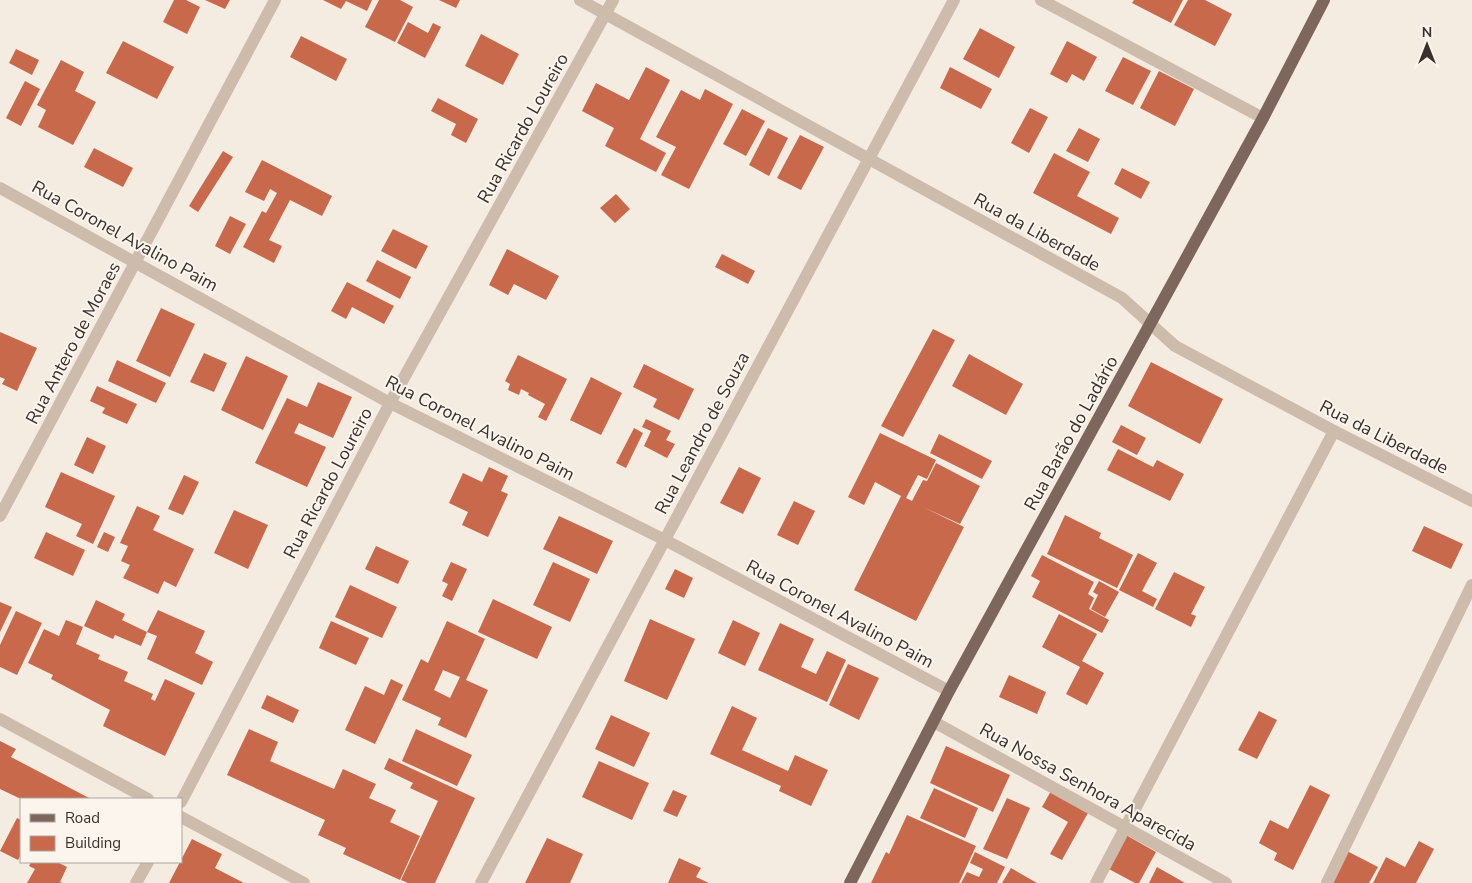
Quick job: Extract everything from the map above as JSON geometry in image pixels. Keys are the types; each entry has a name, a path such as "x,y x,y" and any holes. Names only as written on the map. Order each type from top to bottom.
{"main road":[{"name":"Rua Barão do Ladário","path":"850,883 949,691 1263,118 1324,0"}],"street":[{"name":"Rua Antero de Moraes","path":"0,516 275,0"},
{"name":"Rua da Liberdade","path":"580,0 1122,298 1150,325 1176,346 1334,431 1472,501"},
{"name":"Rua Ricardo Loureiro","path":"182,800 390,403 613,0"},
{"name":"Rua Leandro de Souza","path":"481,883 954,0"},
{"path":"1041,0 1263,118"},
{"name":"Rua Coronel Avalino Paim","path":"0,188 137,261 390,403 665,540 949,691"},
{"path":"1096,883 1334,431"},
{"path":"1327,883 1472,585"},
{"path":"0,719 146,798"},
{"name":"Rua Nossa Senhora Aparecida","path":"934,722 1226,883"},
{"path":"182,818 304,883"},
{"path":"136,883 147,863"}],"building":[{"path":"174,0 186,0 200,7 187,34 163,22"},
{"path":"205,0 230,0 225,9"},
{"path":"323,0 372,0 367,11 346,1 341,9"},
{"path":"379,0 400,0 413,7 395,42 365,27"},
{"path":"439,0 460,0 456,8"},
{"path":"1134,0 1183,0 1171,23 1132,3"},
{"path":"1188,0 1205,0 1232,14 1215,46 1174,25"},
{"path":"408,22 428,33 433,23 441,27 425,58 397,43"},
{"path":"980,28 1015,47 999,78 963,59"},
{"path":"481,34 519,54 503,85 465,66"},
{"path":"301,36 347,59 336,81 290,57"},
{"path":"123,41 174,67 157,99 106,73"},
{"path":"1067,41 1097,57 1084,81 1072,74 1067,83 1050,74"},
{"path":"16,49 39,60 32,75 9,63"},
{"path":"1123,57 1151,71 1133,105 1105,91"},
{"path":"61,60 84,72 75,91 96,102 73,145 38,127 46,110 37,105"},
{"path":"646,67 670,80 640,139 666,153 656,172 605,146 614,128 582,111 596,83 629,100"},
{"path":"950,67 992,89 981,109 940,88"},
{"path":"1159,71 1194,89 1175,126 1140,108"},
{"path":"25,81 40,89 21,126 6,118"},
{"path":"705,89 733,104 689,189 661,175 676,147 656,137 681,90 700,100"},
{"path":"438,98 478,119 466,143 451,135 456,124 431,111"},
{"path":"1030,108 1048,117 1029,153 1011,143"},
{"path":"742,109 765,121 746,156 723,144"},
{"path":"768,128 788,138 769,176 749,165"},
{"path":"1079,128 1100,139 1088,162 1066,151"},
{"path":"800,135 824,147 801,190 777,178"},
{"path":"94,148 133,168 123,187 84,167"},
{"path":"223,151 233,157 198,212 189,206"},
{"path":"1054,153 1090,172 1077,196 1119,218 1111,234 1033,193"},
{"path":"262,160 332,196 322,216 290,200 269,240 282,246 274,263 243,247 262,211 266,213 277,193 270,189 264,201 245,192"},
{"path":"1122,168 1150,182 1141,199 1114,184"},
{"path":"616,194 630,209 615,223 600,208"},
{"path":"230,216 246,224 230,254 215,246"},
{"path":"393,229 428,246 416,269 381,251"},
{"path":"507,249 559,276 546,300 514,284 508,295 489,285"},
{"path":"722,254 755,271 748,284 715,267"},
{"path":"377,260 411,277 400,299 366,281"},
{"path":"347,282 394,306 384,324 352,307 346,319 331,311"},
{"path":"161,308 195,324 170,377 136,361"},
{"path":"933,329 955,340 903,437 881,426"},
{"path":"0,332 37,348 17,391 2,384 5,379 0,377"},
{"path":"204,353 227,363 214,392 190,382"},
{"path":"969,354 1023,384 1006,415 952,386"},
{"path":"518,355 567,379 546,421 538,417 545,404 521,389 519,395 508,390 510,384 505,381"},
{"path":"246,356 288,376 263,430 221,410"},
{"path":"117,360 166,383 156,403 108,381"},
{"path":"1151,362 1223,399 1200,444 1128,406"},
{"path":"644,364 694,389 679,420 653,407 657,399 633,387"},
{"path":"591,377 622,393 601,435 570,420"},
{"path":"318,382 352,397 333,438 299,423 294,433 326,447 307,487 255,463 287,398 307,407"},
{"path":"97,386 137,404 127,424 102,413 105,408 90,401"},
{"path":"646,419 671,431 666,440 675,444 667,458 644,446 651,431 642,427"},
{"path":"1121,425 1146,438 1137,455 1112,442"},
{"path":"634,428 643,433 626,468 616,463"},
{"path":"880,433 936,460 927,479 918,475 906,498 912,501 923,480 927,481 936,463 980,486 960,524 923,507 964,527 916,621 854,590 901,496 875,482 864,505 848,497"},
{"path":"939,434 992,461 982,479 930,453"},
{"path":"87,437 106,446 93,474 74,465"},
{"path":"1118,449 1153,467 1157,460 1184,474 1170,501 1107,470"},
{"path":"489,467 508,476 501,491 508,494 488,537 462,525 468,512 449,503 463,473 482,482"},
{"path":"739,467 761,478 743,514 720,503"},
{"path":"61,472 115,496 93,544 76,536 82,524 45,507"},
{"path":"184,475 199,482 183,515 168,509"},
{"path":"794,501 815,511 798,545 777,535"},
{"path":"137,506 160,516 153,530 194,549 176,587 164,581 158,594 123,578 130,565 121,561 128,546 120,543"},
{"path":"234,510 268,525 248,569 214,553"},
{"path":"1065,515 1101,533 1099,538 1133,555 1117,588 1047,554"},
{"path":"559,516 613,541 597,574 543,549"},
{"path":"1424,526 1463,544 1451,569 1412,551"},
{"path":"46,532 85,550 73,576 34,558"},
{"path":"104,532 115,537 108,552 97,547"},
{"path":"376,546 409,561 398,584 365,569"},
{"path":"1138,553 1157,563 1142,591 1157,599 1153,607 1119,590"},
{"path":"1042,555 1094,582 1088,594 1094,598 1089,609 1109,620 1102,633 1032,597 1040,581 1031,576"},
{"path":"451,562 467,569 452,601 442,596 448,584 442,581"},
{"path":"553,562 590,579 570,622 533,605"},
{"path":"675,569 693,578 684,598 665,589"},
{"path":"1174,572 1205,587 1191,614 1196,616 1191,627 1155,609"},
{"path":"1099,581 1119,592 1105,617 1091,609 1098,595 1093,592"},
{"path":"350,585 397,607 382,638 335,617"},
{"path":"493,599 552,627 537,659 478,632"},
{"path":"96,600 125,614 122,620 147,632 141,646 115,635 113,639 84,626"},
{"path":"0,602 12,607 0,632"},
{"path":"158,610 205,631 195,653 213,662 202,685 147,659 157,636 147,632"},
{"path":"16,611 42,623 17,675 0,667 0,645"},
{"path":"1059,614 1097,634 1082,661 1104,673 1087,705 1066,694 1080,667 1042,647"},
{"path":"650,619 695,639 667,700 624,681"},
{"path":"66,620 83,627 76,644 100,655 98,659 128,672 124,681 153,694 151,699 155,701 165,679 195,693 165,756 103,726 110,710 51,679 53,675 28,663 44,629 59,636"},
{"path":"733,620 760,633 745,666 718,653"},
{"path":"331,621 369,638 356,665 319,648"},
{"path":"447,621 485,639 466,680 488,690 466,738 438,725 441,718 402,700 421,659 428,663","holes":["443,670 460,677 450,698 434,690"]},
{"path":"780,623 814,639 801,667 816,674 827,651 846,660 827,702 758,670"},
{"path":"848,664 879,678 859,720 829,705"},
{"path":"1009,675 1046,692 1037,714 999,697"},
{"path":"391,679 403,685 375,744 345,730 365,686 384,695"},
{"path":"267,695 299,710 293,723 261,708"},
{"path":"732,706 757,718 742,750 788,771 795,755 828,770 811,806 779,791 781,786 710,754"},
{"path":"1259,711 1277,720 1257,759 1238,750"},
{"path":"611,715 650,733 634,767 595,749"},
{"path":"249,729 278,742 270,761 334,789 343,769 376,784 369,798 396,810 390,822 420,836 400,880 343,854 346,848 318,835 325,820 227,775"},
{"path":"416,729 472,755 457,786 402,761"},
{"path":"0,741 16,749 11,757 89,798 20,799 0,789"},
{"path":"946,746 1010,775 993,812 930,783"},
{"path":"389,758 475,798 435,883 408,883 401,880 438,801 410,788 413,783 384,769"},
{"path":"599,761 649,783 632,820 582,797"},
{"path":"1310,785 1330,795 1293,870 1274,860 1277,853 1259,843 1270,820 1288,829"},
{"path":"934,788 978,808 965,838 920,818"},
{"path":"673,790 687,796 677,817 663,811"},
{"path":"1051,791 1089,811 1062,860 1050,854 1068,822 1042,807"},
{"path":"1007,798 1030,808 1007,859 983,849"},
{"path":"907,815 976,846 959,883 871,883 886,852 889,854"},
{"path":"17,818 20,820 20,857 18,860 0,851"},
{"path":"1126,835 1156,852 1139,883 1135,883 1107,868"},
{"path":"547,838 583,854 570,883 525,883"},
{"path":"192,839 222,854 215,868 244,883 169,883 179,863 182,863 182,858"},
{"path":"1419,841 1434,849 1416,883 1373,883 1386,857 1405,867"},
{"path":"1345,850 1378,867 1369,883 1328,883"},
{"path":"975,852 1005,867 997,883 961,883 967,872 979,877 983,869 970,863"},
{"path":"679,858 701,868 696,877 709,883 668,883"},
{"path":"30,863 59,863 67,867 60,882 63,883 27,883 35,869 29,866"},
{"path":"1157,867 1185,883 1149,883"},
{"path":"1011,868 1037,883 1002,883"}]}
